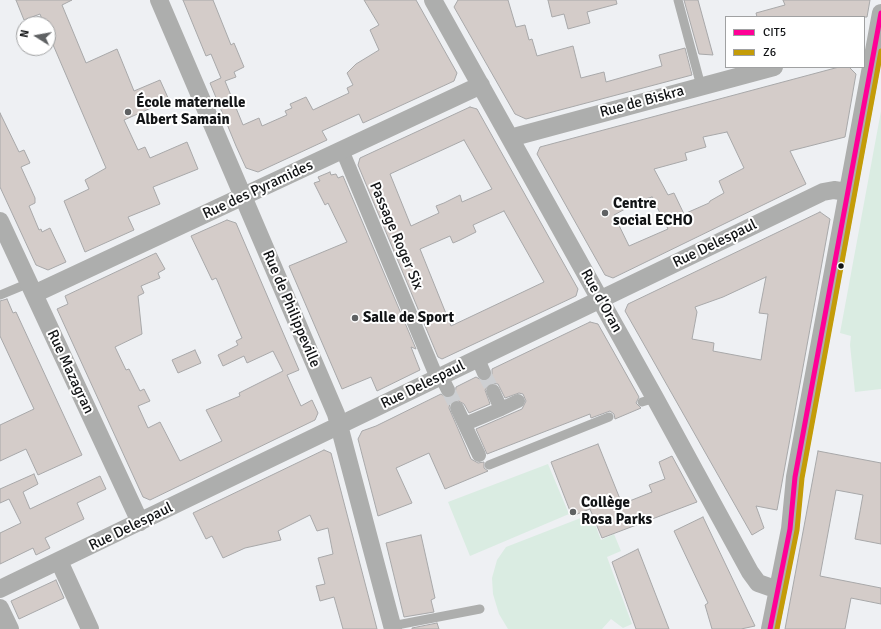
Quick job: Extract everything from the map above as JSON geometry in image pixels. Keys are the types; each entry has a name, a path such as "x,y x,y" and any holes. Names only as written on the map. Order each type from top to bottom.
{"street":[{"name":"Rue de Philippeville","path":"159,0 336,414 392,628"},
{"name":"Rue d'Oran","path":"433,0 600,299 649,400 758,584 778,590"},
{"path":"770,629 790,529 795,477 848,192 869,47 881,13"},
{"name":"Rue de Biskra","path":"510,138 770,68"},
{"name":"Rue des Pyramides","path":"31,288 244,196 481,85"},
{"name":"Passage Roger Six","path":"342,150 442,382"},
{"name":"Rue Delespaul","path":"0,589 59,562 339,426 481,366 600,299 823,192 834,190 848,192"},
{"name":"Rue Mazagran","path":"0,221 140,522"},
{"path":"493,391 501,409"},
{"path":"464,424 518,401"},
{"path":"457,408 484,460"},
{"path":"59,562 90,629"},
{"path":"0,608 10,629"}],"lane":[{"path":"678,0 701,86"},
{"path":"0,296 31,288"},
{"path":"484,460 610,417"},
{"path":"392,628 480,609"}],"green space":[{"path":"881,111 881,389 855,392 850,345 851,336 840,333"},
{"path":"548,464 569,514 470,556 448,502"},
{"path":"591,514 601,540 614,534 621,551 607,557 632,624 623,628 611,619 602,629 508,629 499,614 493,594 492,578 497,560 506,547"}],"building":[{"path":"16,0 72,0 62,5 86,63 117,49 134,91 160,80 169,100 124,120 138,150 145,147 150,158 187,142 198,169 153,187 160,204 128,217 134,230 85,252 64,201 89,189 85,180 106,168 56,52 56,16 41,16 40,14 35,16 22,16"},
{"path":"183,0 213,0 231,45 234,43 244,67 234,72 236,77 225,81 243,125 259,118 262,126 287,115 285,111 292,108 290,104 306,97 313,110 349,93 347,88 353,85 347,73 356,64 379,50 370,30 379,25 364,0 416,0 457,73 454,81 363,123 359,114 322,131 327,140 258,172 246,168 236,146 210,83 221,78 211,54 206,56"},
{"path":"458,0 508,0 516,27 525,25 529,40 532,39 537,56 573,46 581,78 604,72 606,82 662,66 659,55 685,48 692,75 526,119 515,114 454,7"},
{"path":"548,0 616,0 617,4 587,12 590,23 568,29 564,14 552,17"},
{"path":"684,0 698,0 713,55 699,54"},
{"path":"783,0 870,0 867,17 757,16 756,13 785,5"},
{"path":"835,68 850,68 856,74 845,137 790,151 806,184 613,278 605,275 537,154 540,147","holes":["727,132 744,168 719,181 724,193 709,203 684,214 674,193 668,195 654,169 687,160 685,153 706,147 703,137","652,197 668,229 629,246 614,215 625,209 626,205"]},
{"path":"470,107 477,109 578,289 576,296 442,359 438,357 358,165 360,158","holes":["464,140 492,189 462,202 460,195 436,206 439,213 411,226 390,174","504,211 544,282 451,326 420,249 450,236 453,243 460,240 476,232 473,225"]},
{"path":"0,113 19,152 24,150 30,163 21,167 35,198 35,203 29,206 39,230 41,229 42,232 50,228 66,262 48,270 36,265 0,187"},
{"name":"Salle de Sport","path":"330,172 331,175 336,174 338,178 343,176 416,349 411,347 420,370 377,391 371,377 342,389 289,266 347,242 328,203 325,205 314,183 320,181 318,177"},
{"path":"820,212 830,219 777,510 756,506 764,528 752,535 625,311 628,304","holes":["766,277 759,313 768,314 761,360 713,351 714,343 692,339 697,312 695,307 723,297"]},
{"path":"227,220 236,223 299,370 287,375 301,406 312,400 318,413 315,420 150,500 143,497 57,309 68,304 65,296 156,253 165,269 158,273 160,278 141,286 144,293 138,296 142,334 115,347 126,370 129,369 140,391 144,389 150,401 138,406 148,428 160,422 180,461 222,441 206,410 240,396 239,393 283,371 273,351 247,363 244,356 223,366 218,355 238,345 236,341 242,338 216,278 212,280 191,236"},
{"path":"7,299 13,313 16,312 82,455 38,475 26,449 0,461 0,425 34,409 0,336 0,301"},
{"path":"590,322 598,324 639,397 636,403 641,408 615,419 614,414 610,411 591,418 590,414 487,454 476,429 522,409 526,401 523,394 519,393 505,398 498,384 490,383 485,390 490,404 469,413 464,404 457,400 450,403 449,408 471,459 478,463 484,462 484,468 488,471 445,489 429,453 396,468 412,503 378,516 358,439 362,431 376,426 441,394 447,398 451,398 455,394 456,387 476,377 483,381 488,381 492,374 492,369"},
{"path":"195,350 201,363 178,373 172,360"},
{"path":"598,444 622,504 652,492 649,485 665,479 659,462 672,456 697,502 602,538 590,509 572,516 551,462"},
{"path":"324,450 331,453 377,629 343,629 334,597 320,601 316,586 325,584 318,558 333,554 328,528 317,531 310,515 278,531 281,540 245,548 223,558 212,536 206,539 193,513"},
{"path":"818,451 881,463 881,544 855,539 863,495 836,490 820,576 881,588 881,604 851,598 845,629 785,629"},
{"path":"34,474 38,484 23,492 30,509 100,476 106,489 77,503 84,519 45,538 50,548 36,555 33,548 0,564 0,533 21,523 9,499 0,503 0,489"},
{"path":"703,517 755,626 741,629 712,629 705,605 708,603 674,531"},
{"path":"421,535 435,598 431,600 434,612 404,617 386,543"},
{"path":"638,549 669,629 636,629 612,562"},
{"path":"56,580 64,598 19,619 11,601"},
{"path":"437,623 439,629 412,629 412,628"}],"tunnel":[{"path":"484,373 493,391"},
{"path":"448,390 457,408"}],"transit line":[{"name":"CIT5","path":"770,629 790,529 795,477 881,13"},
{"name":"Z6","path":"777,629 797,530 802,478 881,51"}],"place":[{"name":"École maternelle Albert Samain","path":"128,112"},
{"name":"Centre social ECHO","path":"605,213"},
{"name":"Salle de Sport","path":"355,318"},
{"name":"Collège Rosa Parks","path":"573,512"}]}
